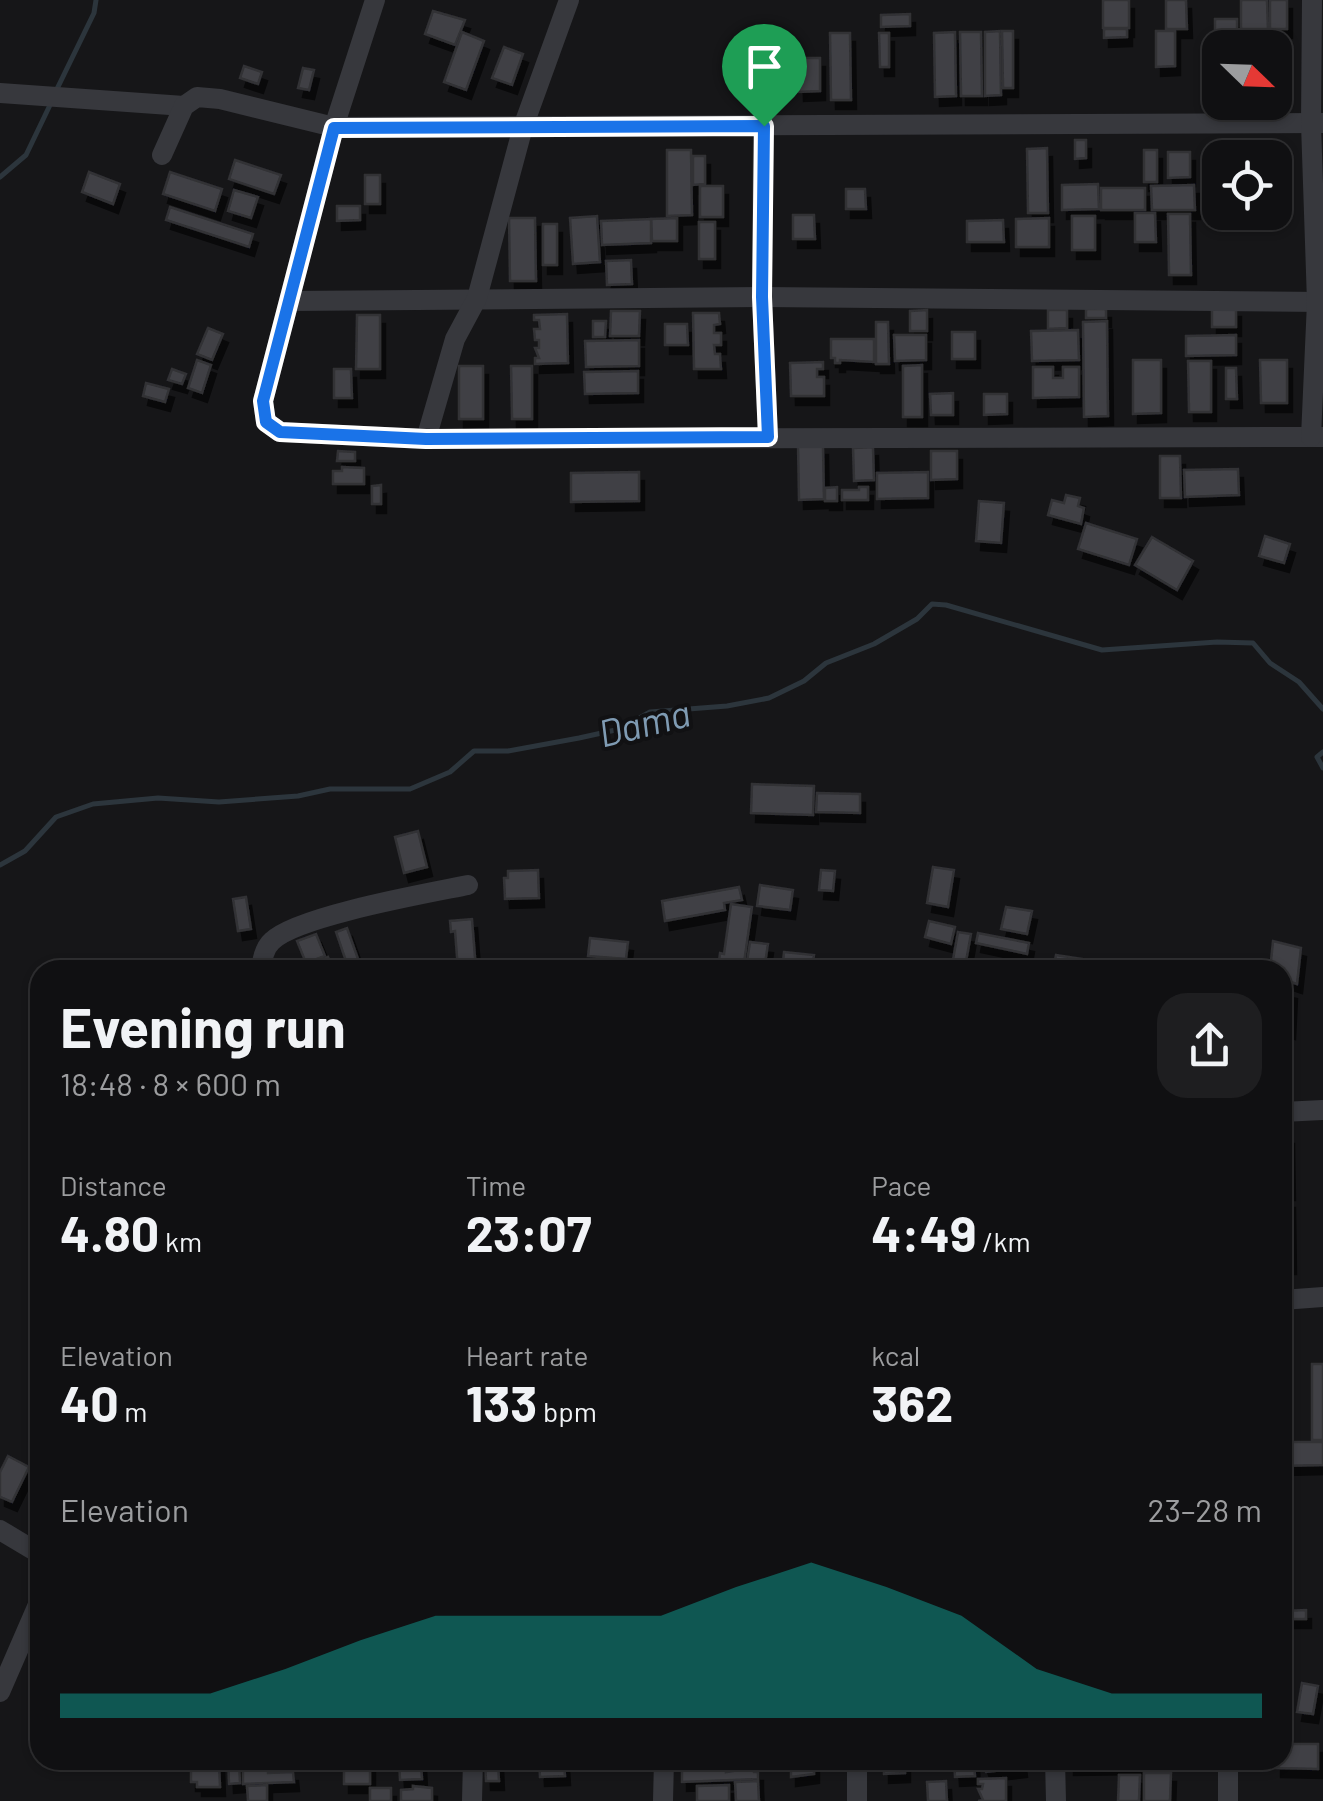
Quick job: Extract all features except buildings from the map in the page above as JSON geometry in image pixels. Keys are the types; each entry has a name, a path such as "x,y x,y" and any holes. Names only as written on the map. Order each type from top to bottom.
{"street":[{"path":"376,0 334,128 263,401 266,422 280,432 426,439 1317,437 1320,302 1312,0"},
{"path":"426,439 455,339 478,298 523,126 569,0"},
{"path":"0,93 184,106"},
{"path":"162,155 184,106 197,98 220,99 334,128 1317,124"},
{"path":"764,126 762,297 768,437"},
{"path":"291,301 762,297 1320,302"},
{"path":"262,960 272,940 308,922 468,885"},
{"path":"1292,1112 1323,1110"},
{"path":"1292,1299 1323,1297"},
{"path":"0,1530 30,1548"},
{"path":"0,1692 30,1623"},
{"path":"472,1801 473,1770"},
{"path":"663,1801 664,1770"},
{"path":"857,1801 858,1770"},
{"path":"1055,1770 1056,1801"},
{"path":"1228,1770 1228,1801"}],"waterway":[{"path":"55,93 94,13 96,0"},
{"path":"0,177 26,155 51,103"},
{"name":"Dama","path":"0,865 25,851 56,817 93,804 158,798 219,802 298,796 330,789 410,789 450,772 474,751 508,751 620,729 650,712 727,706 769,698 804,681 826,663 874,644 917,619 932,604 1102,650 1253,643 1270,663 1299,682 1323,709"},
{"name":"Dama","path":"1323,752 1317,757 1323,768"}],"route":[{"path":"764,126 762,297 768,437 426,439 280,432 266,422 263,401 334,128 764,126"}]}
